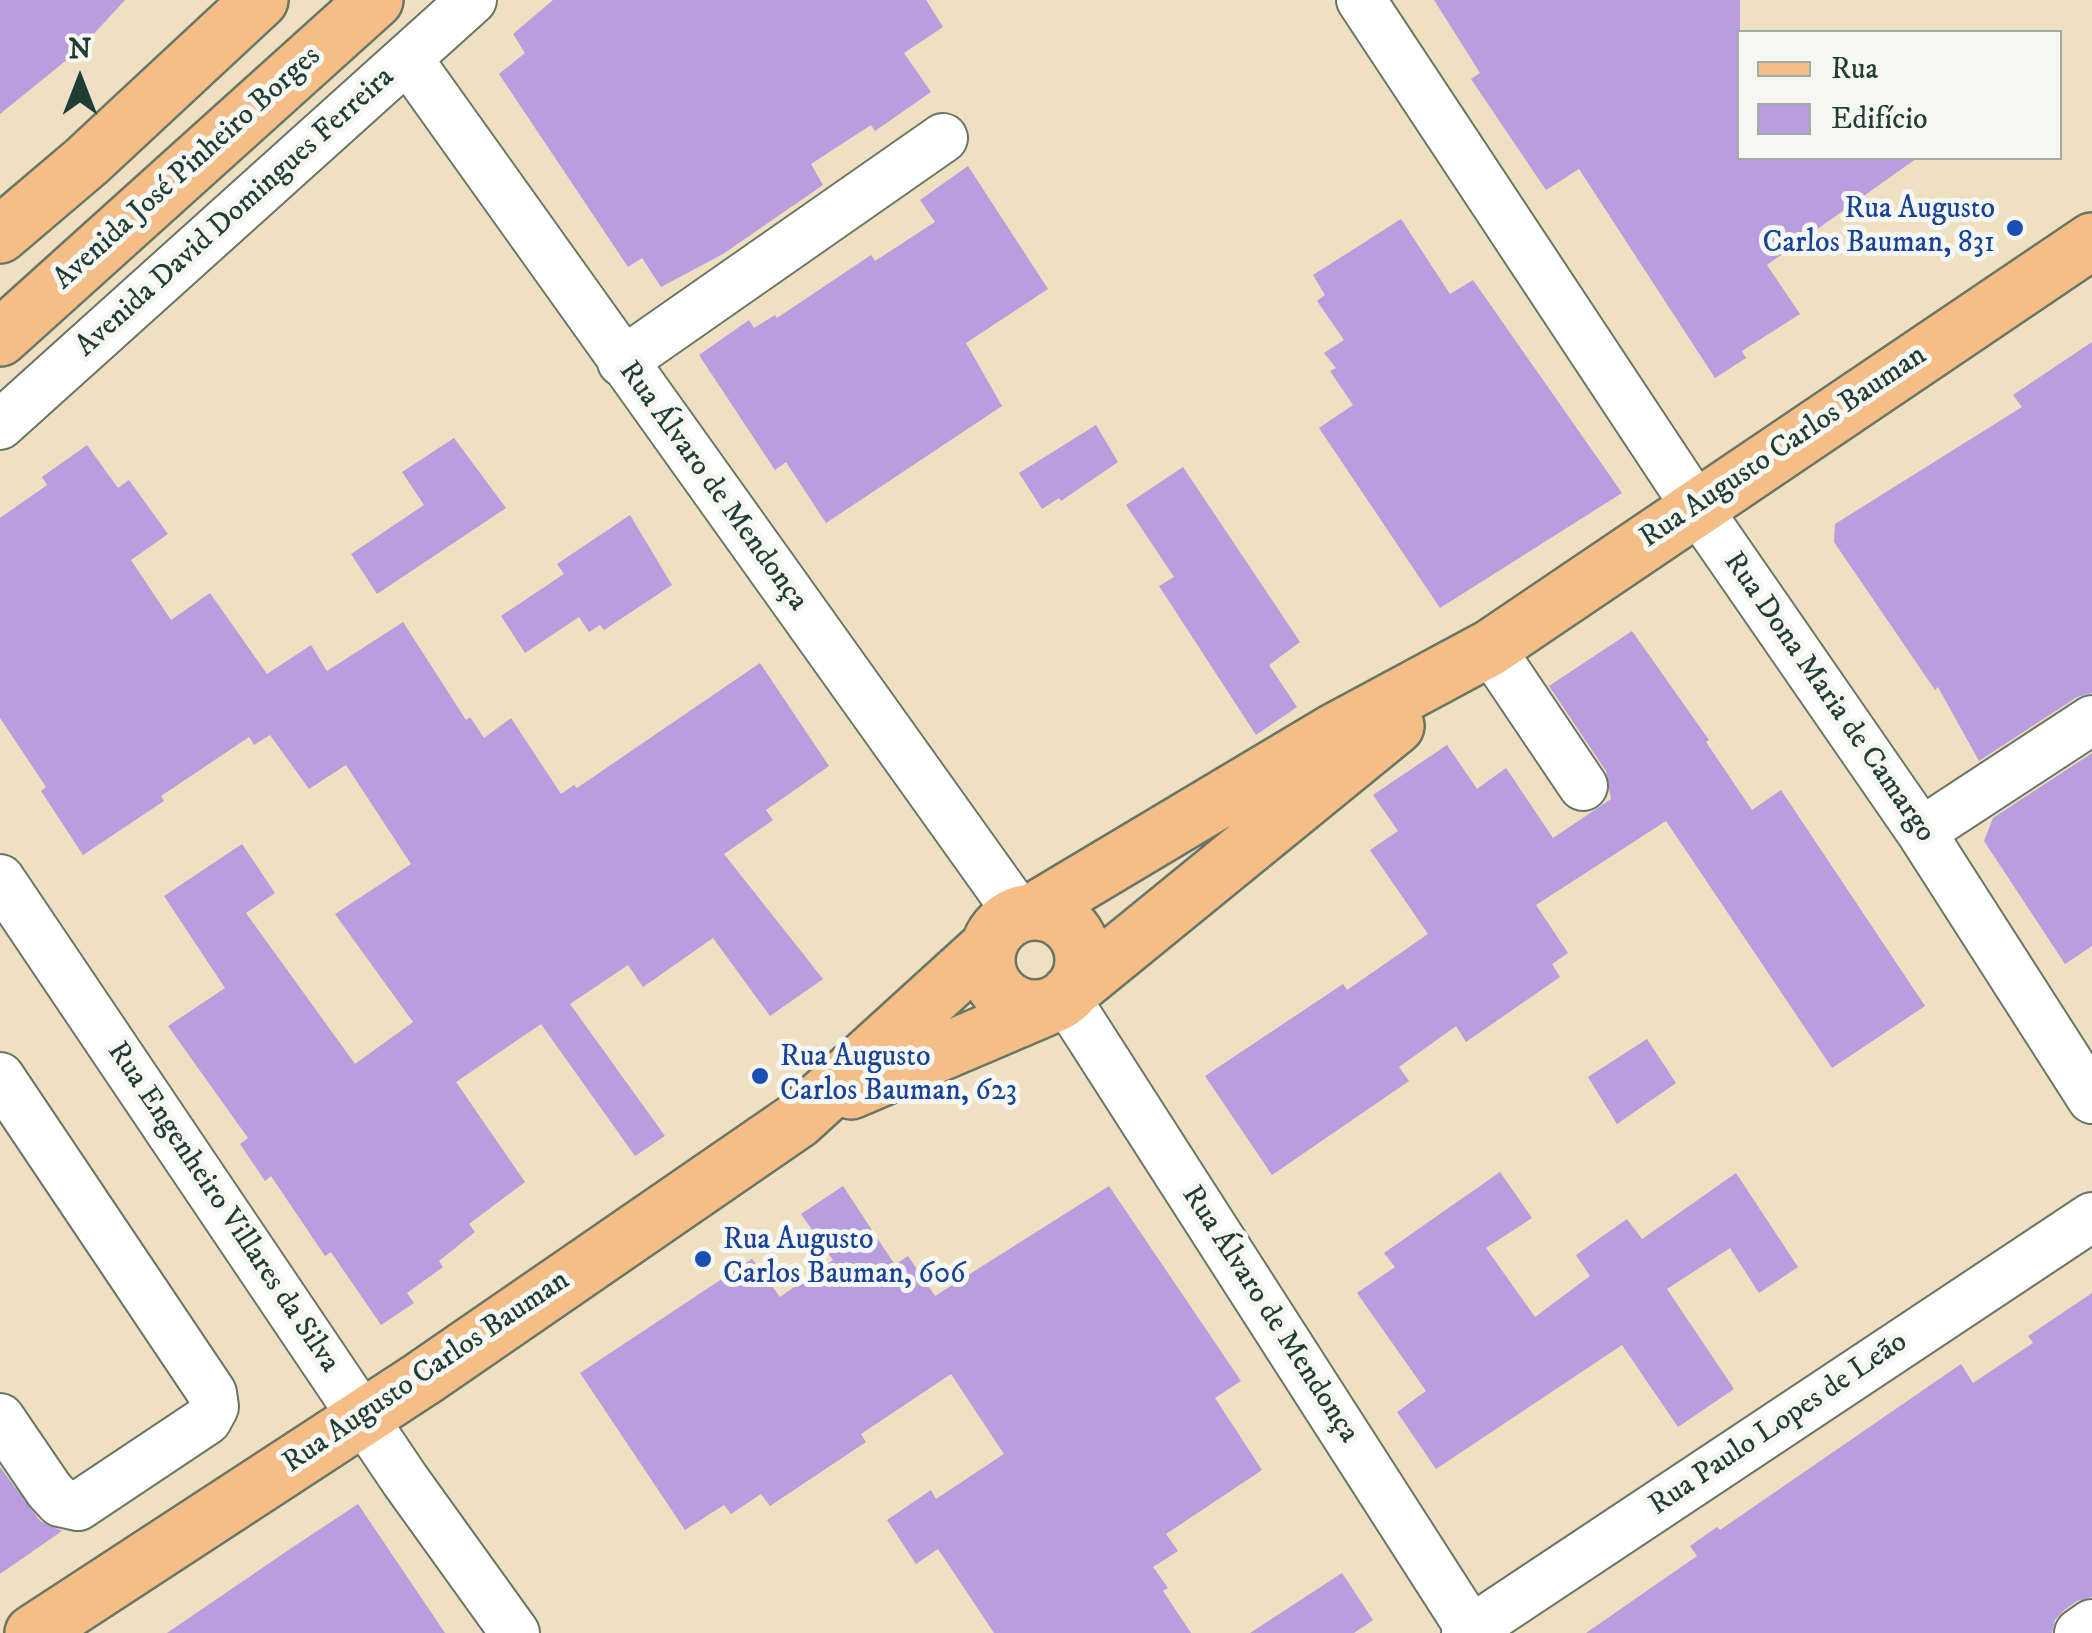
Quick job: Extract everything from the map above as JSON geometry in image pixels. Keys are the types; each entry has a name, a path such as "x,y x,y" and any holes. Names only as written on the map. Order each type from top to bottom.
{"main road":[{"path":"0,235 260,0"},
{"name":"Avenida José Pinheiro Borges","path":"0,338 376,0"},
{"name":"Rua Augusto Carlos Bauman","path":"33,1633 363,1418 816,1106 1013,924 1332,733 1483,652 2092,241"},
{"name":"Rua Augusto Carlos Bauman","path":"816,1106 1062,998 1354,763 1483,652"},
{"path":"1064,921 1082,947 1083,963 1062,998 1021,1006 1007,999 989,977 1013,924 1064,921"}],"street":[{"name":"Avenida David Domingues Ferreira","path":"0,425 472,0"},
{"name":"Rua Dona Maria de Camargo","path":"1361,0 1697,508 1921,832 2092,1098"},
{"name":"Rua Álvaro de Mendonça","path":"408,59 1013,924"},
{"path":"622,362 943,138"},
{"path":"1483,652 1582,786"},
{"path":"1921,832 2092,720"},
{"name":"Rua Engenheiro Villares da Silva","path":"0,879 363,1418 515,1633"},
{"name":"Rua Álvaro de Mendonça","path":"1062,998 1470,1632"},
{"path":"0,1077 212,1392 214,1407 207,1420 78,1506 60,1502 49,1490 0,1418"},
{"name":"Rua Paulo Lopes de Leão","path":"1470,1632 2092,1217"},
{"path":"2079,1633 2092,1624"}],"building":[{"path":"0,0 125,0 79,50 0,114"},
{"path":"553,0 926,0 943,27 904,53 931,92 875,131 871,125 811,164 823,185 723,254 661,287 642,258 628,267 499,74 525,53 513,34"},
{"path":"1434,0 1740,0 1737,160 1914,160 1767,265 1800,314 1742,351 1746,358 1715,378 1579,169 1546,190 1471,79 1480,73"},
{"path":"968,166 1048,289 966,343 1002,406 826,523 786,462 775,470 699,355 749,320 754,328 775,315 777,318 871,255 875,261 935,222 920,200"},
{"path":"1401,219 1450,294 1473,280 1622,493 1440,608 1319,428 1353,405 1330,371 1336,368 1324,353 1344,340 1317,301 1325,295 1313,275"},
{"path":"2092,342 2092,693 2077,697 1979,761 1938,687 1935,690 1834,542 1835,524 2022,407 2013,395"},
{"path":"1096,425 1118,462 1061,501 1059,498 1042,509 1019,473"},
{"path":"454,438 506,508 377,594 351,554 424,505 402,472"},
{"path":"87,445 118,488 129,480 168,534 131,560 171,620 210,593 267,674 311,645 327,671 403,622 466,720 470,717 484,738 511,718 561,794 574,785 577,788 760,663 829,766 766,810 773,820 724,854 823,979 770,1016 713,938 643,987 628,965 570,1004 665,1136 635,1156 541,1024 456,1082 525,1182 469,1224 475,1232 439,1261 443,1267 407,1293 414,1303 381,1325 331,1252 325,1256 271,1176 265,1181 240,1144 248,1138 168,1026 225,988 164,896 242,844 275,893 246,913 355,1064 413,1022 335,914 411,864 346,765 309,789 270,735 254,745 249,737 83,855 41,791 46,787 0,718 0,518 47,485 42,477"},
{"path":"1183,467 1300,642 1269,665 1297,707 1256,735 1159,586 1174,577 1126,505"},
{"path":"630,515 672,585 604,630 600,625 589,632 579,617 525,653 501,616 564,574 557,564"},
{"path":"1632,631 1709,740 1706,742 1752,810 1781,790 1925,1006 1832,1068 1666,821 1536,905 1568,953 1552,964 1560,977 1466,1042 1456,1026 1399,1067 1409,1081 1272,1175 1205,1076 1343,984 1347,990 1428,934 1370,850 1398,831 1373,795 1447,745 1477,789 1506,768 1553,838 1611,799 1606,771 1549,686"},
{"path":"2092,753 2092,946 2065,964 1984,841 1993,818"},
{"path":"1647,1039 1676,1083 1617,1124 1588,1077"},
{"path":"1500,1172 1532,1218 1486,1248 1535,1317 1590,1276 1576,1255 1627,1219 1642,1239 1736,1173 1798,1267 1759,1293 1730,1248 1667,1289 1734,1389 1678,1427 1622,1345 1436,1469 1397,1412 1426,1391 1357,1293 1395,1267 1384,1253"},
{"path":"843,1186 895,1265 908,1256 935,1296 1109,1186 1241,1381 1215,1398 1262,1470 1166,1534 1178,1551 1153,1567 1168,1588 1163,1591 1191,1633 994,1633 938,1549 916,1564 887,1520 931,1490 936,1499 1004,1454 951,1374 861,1434 866,1442 770,1506 761,1494 731,1514 724,1505 685,1530 580,1373 752,1259 780,1297 833,1260 801,1214"},
{"path":"2092,1293 2092,1597 2063,1611 2055,1620 2052,1633 1586,1633 1697,1556 1690,1546 1717,1527 1720,1530 1961,1364 1973,1383 2033,1343 2028,1336"},
{"path":"0,1467 40,1521 62,1531 0,1574"},
{"path":"358,1504 445,1633 167,1633 290,1549"},
{"path":"1342,1573 1373,1620 1354,1633 1250,1633"}],"place":[{"name":"Rua Augusto Carlos Bauman, 831","path":"2015,228"},
{"name":"Rua Augusto Carlos Bauman, 623","path":"760,1076"},
{"name":"Rua Augusto Carlos Bauman, 606","path":"703,1259"}]}
